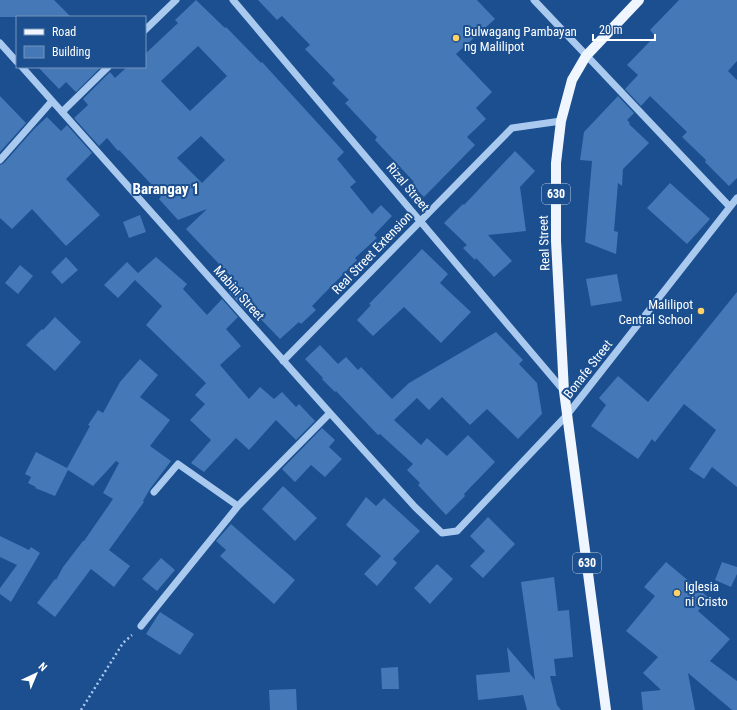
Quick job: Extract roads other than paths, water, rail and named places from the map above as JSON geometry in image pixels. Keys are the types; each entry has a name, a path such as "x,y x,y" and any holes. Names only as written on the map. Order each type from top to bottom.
{"main road":[{"name":"Real Street","path":"567,415 564,391 556,241 556,162 561,121 572,80 586,56 639,0"},
{"name":"630","path":"567,415 606,710"}],"street":[{"path":"146,29 176,0"},
{"name":"Rizal Street","path":"233,0 421,220 564,391"},
{"path":"534,0 730,208"},
{"path":"0,43 16,61"},
{"name":"Mabini Street","path":"23,68 283,361 415,507 442,533"},
{"path":"62,112 107,68"},
{"path":"0,160 52,101"},
{"name":"Real Street Extension","path":"283,361 512,128 561,121"},
{"name":"Bonafe Street","path":"442,533 457,531 567,415 737,198"},
{"path":"141,626 238,506 330,413"},
{"path":"154,492 178,464 238,506"}],"place":[{"name":"Bulwagang Pambayan ng Malilipot","path":"456,38"},
{"name":"Malilipot Central School","path":"701,311"},
{"name":"Iglesia ni Cristo","path":"677,593"}],"district":[{"name":"Barangay 1","path":"166,189"}]}
